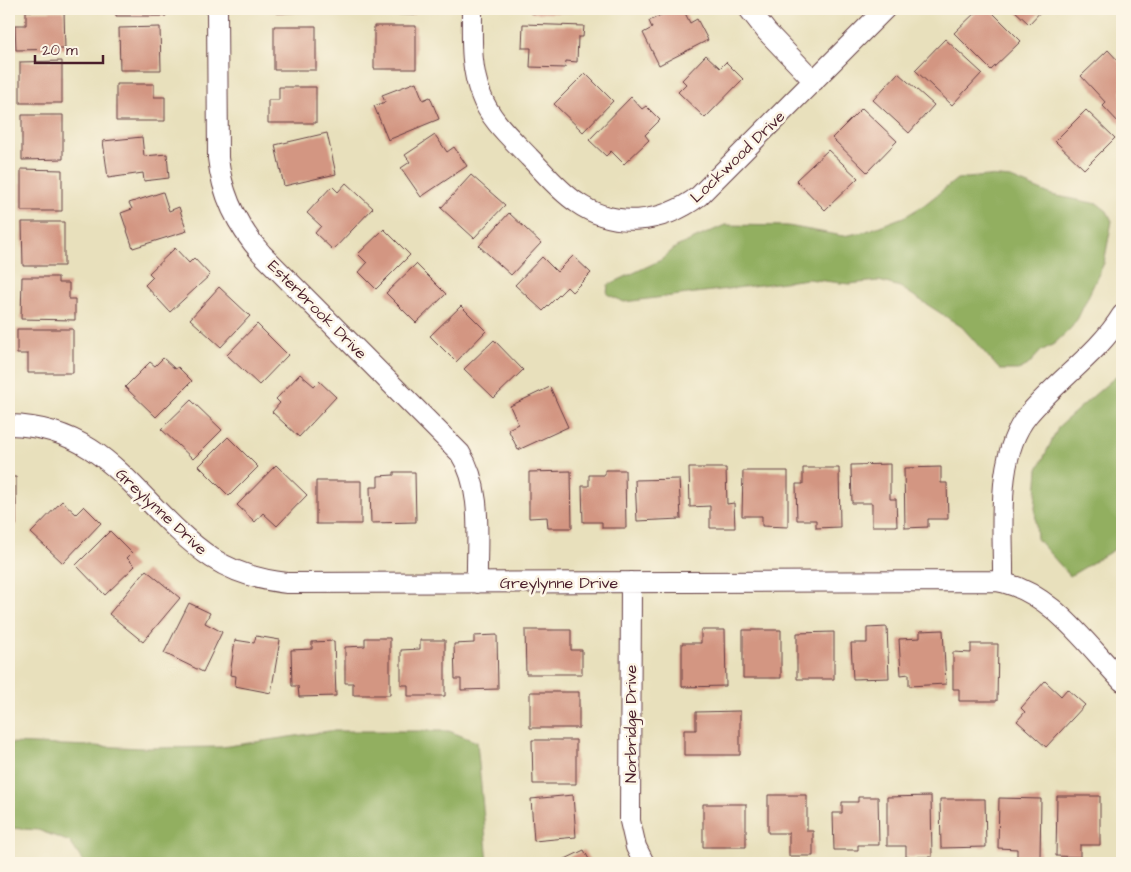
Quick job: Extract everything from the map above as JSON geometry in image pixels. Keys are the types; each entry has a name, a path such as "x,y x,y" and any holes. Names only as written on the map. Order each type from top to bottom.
{"street":[{"name":"Esterbrook Drive","path":"217,9 218,158 221,177 230,205 249,239 262,254 460,453 468,468 474,490 477,583"},
{"name":"Lockwood Drive","path":"472,9 475,75 481,96 492,116 506,133 568,196 583,206 607,217 642,220 660,217 684,207 705,190 885,9"},
{"path":"749,9 767,32 814,81"},
{"path":"1003,582 1005,471 1008,452 1015,435 1030,414 1106,336 1122,315"},
{"name":"Greylynne Drive","path":"9,425 39,428 58,433 93,450 116,468 198,547 222,564 249,576 287,583 982,580 1003,582 1022,588 1046,602 1122,681"},
{"name":"Norbridge Drive","path":"631,582 630,821 636,847 644,863"}],"green space":[{"path":"988,176 1011,178 1052,195 1098,204 1107,211 1112,221 1104,263 1078,318 1071,328 1054,344 1041,351 1028,365 1019,370 1000,370 962,327 900,287 879,281 849,284 808,279 624,302 607,294 608,285 661,260 676,247 725,225 788,226 843,236 864,232 906,216 924,205 957,179"},
{"path":"1122,371 1122,545 1070,576 1037,539 1035,508 1038,469 1059,426"},
{"path":"329,731 449,731 477,742 488,863 84,863 70,842 38,830 9,828 9,743 144,748 222,747"}],"building":[{"path":"116,9 166,9 166,16 116,16"},
{"path":"276,9 317,9 317,12 276,13"},
{"path":"373,9 415,9 415,15 373,14"},
{"path":"531,9 572,9 572,13 531,13"},
{"path":"673,9 683,9 690,23 697,19 708,40 659,65 643,33 652,28 649,21"},
{"path":"979,9 989,9 1021,41 991,70 954,33"},
{"path":"1013,9 1043,9 1029,24"},
{"path":"26,11 64,11 65,49 16,50 15,25 26,25"},
{"path":"523,24 584,26 583,37 578,37 577,62 566,61 565,68 530,67 531,48 522,48"},
{"path":"274,26 316,26 316,70 274,70"},
{"path":"374,26 416,26 416,69 374,69"},
{"path":"160,27 161,70 120,70 119,28"},
{"path":"945,39 982,73 952,105 915,70"},
{"path":"1108,50 1122,65 1121,125 1103,106 1106,103 1081,76"},
{"path":"706,55 720,68 726,62 743,79 705,118 678,92 686,84 682,80"},
{"path":"62,61 62,103 20,103 20,62"},
{"path":"585,73 613,101 583,132 554,104"},
{"path":"898,73 934,105 909,133 873,100"},
{"path":"416,82 423,100 430,97 439,119 388,140 374,106 385,102 382,95"},
{"path":"116,84 154,84 154,97 165,97 165,121 116,121"},
{"path":"279,87 316,87 316,123 268,123 268,100 279,100"},
{"path":"631,97 642,109 646,106 660,120 645,135 649,140 624,164 611,151 606,156 589,140"},
{"path":"862,108 897,141 867,172 832,138"},
{"path":"1086,110 1115,138 1084,169 1055,141"},
{"path":"22,115 63,115 63,159 22,160"},
{"path":"327,133 336,174 284,186 275,145"},
{"path":"435,135 447,152 454,147 467,166 421,197 401,168 410,162 405,155"},
{"path":"142,137 144,156 167,154 169,178 144,181 143,173 108,178 103,141"},
{"path":"828,150 858,178 825,210 796,180"},
{"path":"21,169 62,170 62,211 21,211"},
{"path":"471,175 505,205 474,238 441,208"},
{"path":"346,183 373,208 333,250 315,233 321,226 307,213 332,186 338,192"},
{"path":"163,192 169,211 179,207 187,231 133,248 121,213 132,209 129,203"},
{"path":"509,213 541,243 511,275 479,246"},
{"path":"22,222 64,222 64,266 23,266"},
{"path":"384,229 410,255 376,289 359,272 367,263 358,254"},
{"path":"175,248 189,263 194,258 210,275 170,312 145,285 153,277 149,273"},
{"path":"573,256 591,273 572,292 567,287 543,311 515,285 542,257 557,272"},
{"path":"416,264 446,294 416,323 386,293"},
{"path":"22,277 58,277 58,283 69,283 69,299 75,299 75,320 21,319"},
{"path":"219,287 250,316 221,347 190,319"},
{"path":"461,306 486,331 456,362 430,336"},
{"path":"257,324 288,355 259,385 227,355"},
{"path":"17,329 73,329 73,373 28,373 28,354 17,354"},
{"path":"494,340 523,370 494,398 464,369"},
{"path":"163,358 175,369 178,367 192,381 156,417 125,387 150,362 155,366"},
{"path":"300,374 314,386 319,381 336,397 299,437 272,412 280,403 276,399"},
{"path":"550,387 568,427 518,450 508,429 518,424 510,406"},
{"path":"191,400 222,430 193,459 161,429"},
{"path":"228,437 258,467 229,496 199,466"},
{"path":"890,464 890,499 896,499 897,526 872,526 872,503 852,503 851,465"},
{"path":"276,465 307,495 277,526 263,513 255,522 237,505"},
{"path":"941,467 941,483 947,483 948,519 928,519 928,527 905,528 904,468"},
{"path":"689,468 726,468 727,504 734,503 735,528 710,528 710,506 690,507"},
{"path":"803,468 839,468 840,527 816,528 816,520 797,520 796,484 803,484"},
{"path":"605,470 625,470 626,528 602,528 602,522 583,522 582,486 589,486 589,475 605,475"},
{"path":"571,471 572,528 548,528 547,517 529,518 529,472"},
{"path":"743,471 788,471 788,527 762,526 762,516 742,516"},
{"path":"394,472 415,472 416,522 371,523 370,487 378,487 378,476 394,475"},
{"path":"9,477 16,477 16,525 9,525"},
{"path":"679,479 681,519 637,521 635,480"},
{"path":"316,481 361,481 361,524 316,524"},
{"path":"62,501 76,514 84,506 101,523 63,563 31,533"},
{"path":"110,531 132,553 127,558 135,566 105,595 76,565"},
{"path":"146,570 180,598 143,642 109,614"},
{"path":"189,603 210,613 205,623 222,632 203,672 164,653"},
{"path":"887,627 889,678 853,679 851,643 867,643 867,628"},
{"path":"525,630 571,630 571,650 582,650 582,674 526,674"},
{"path":"701,630 725,630 726,686 682,687 682,643 701,643"},
{"path":"743,630 781,630 781,678 743,678"},
{"path":"943,630 946,684 909,686 909,674 901,675 899,639 920,638 920,631"},
{"path":"834,632 834,679 797,679 797,633"},
{"path":"497,635 498,689 461,690 461,679 455,679 454,644 474,643 474,636"},
{"path":"256,636 280,640 271,693 235,686 236,676 230,675 235,640 254,643"},
{"path":"365,638 390,638 390,695 353,695 353,683 345,683 345,647 365,646"},
{"path":"420,640 445,640 445,696 408,696 408,685 401,685 401,650 420,649"},
{"path":"334,641 336,696 299,697 298,686 292,686 291,650 312,649 312,642"},
{"path":"971,644 998,644 997,701 959,701 959,689 953,689 953,652 971,653"},
{"path":"1045,681 1061,696 1067,689 1085,705 1046,747 1017,721 1025,712 1021,708"},
{"path":"530,692 579,692 579,728 530,728"},
{"path":"740,711 740,755 684,755 684,730 696,730 696,712"},
{"path":"532,740 576,740 576,784 533,784"},
{"path":"573,795 576,837 534,841 531,799"},
{"path":"768,795 807,795 807,831 813,831 813,856 789,856 789,833 768,833"},
{"path":"931,796 932,857 906,857 906,846 887,846 887,797"},
{"path":"1057,796 1100,796 1100,845 1080,845 1080,857 1056,856"},
{"path":"858,797 878,797 879,845 858,845 858,850 834,850 833,813 842,813 842,802 858,802"},
{"path":"999,798 1041,799 1040,858 1017,857 1017,849 998,848"},
{"path":"940,799 985,799 986,847 941,848"},
{"path":"703,804 746,804 746,847 703,847"},
{"path":"584,850 591,863 557,863"}]}
